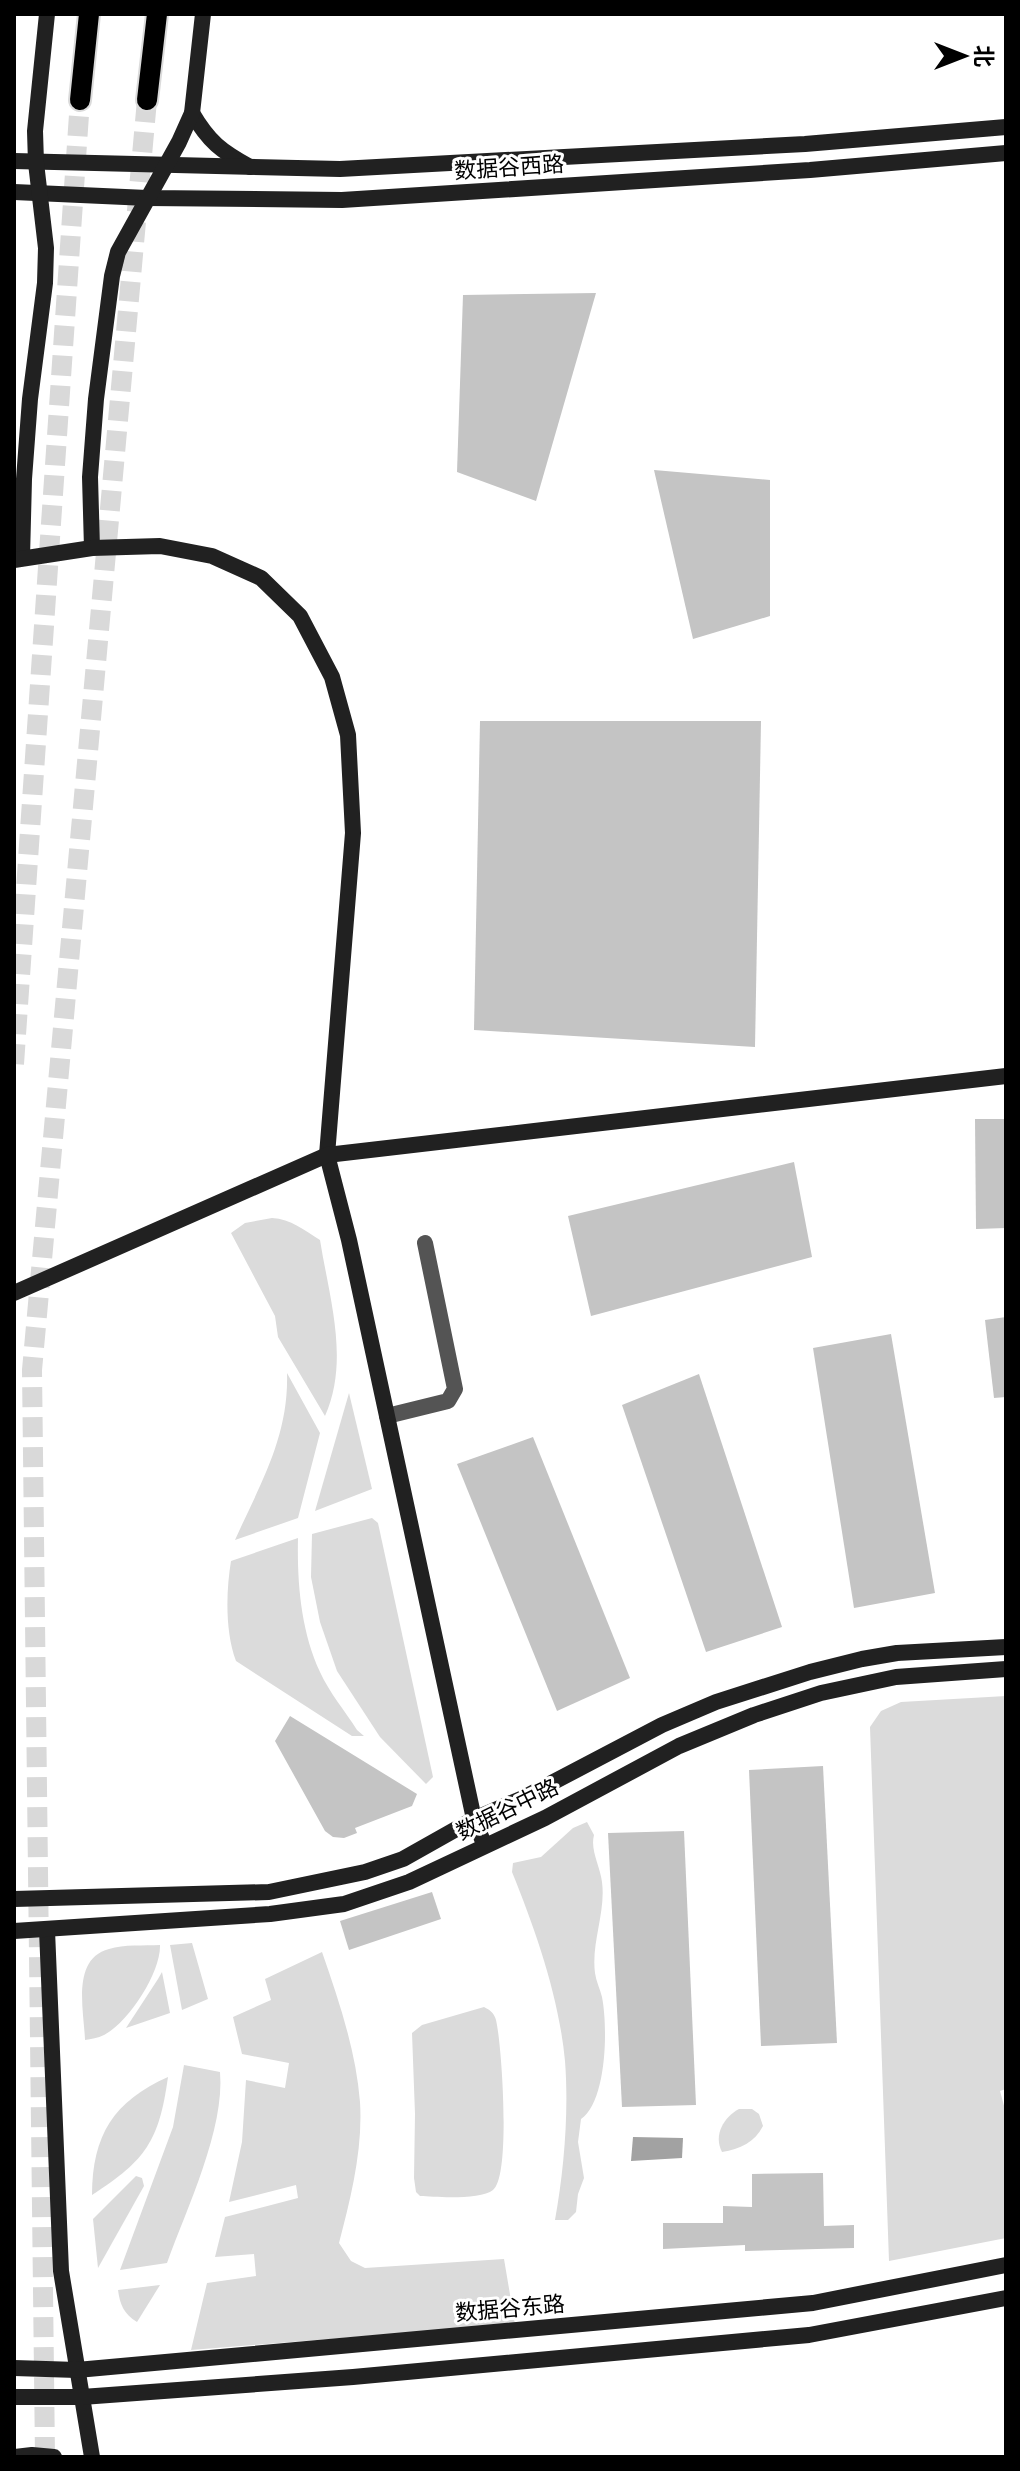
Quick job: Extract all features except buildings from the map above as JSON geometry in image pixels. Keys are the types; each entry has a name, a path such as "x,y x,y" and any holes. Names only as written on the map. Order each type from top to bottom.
{"main road":[{"path":"80,100 89,14"},
{"path":"147,100 157,14"}],"street":[{"path":"47,14 39,81 36,163 46,248 45,283 30,399 18,559 92,548 160,546 212,556 261,578 300,616 332,677 348,735 353,833 327,1155 349,1240 474,1819 484,1844"},
{"path":"92,548 90,477 112,276 118,252 166,167 192,113 203,14"},
{"path":"192,113 205,136 220,150 251,168"},
{"name":"数据谷西路","path":"14,161 340,169 805,144 1006,127"},
{"name":"数据谷西路","path":"14,192 147,198 342,200 810,170 1006,153"},
{"path":"14,1293 327,1155 1006,1076"},
{"path":"387,1416 448,1401 455,1389 425,1243"},
{"name":"数据谷中路","path":"14,1899 269,1892 365,1872 403,1859 474,1819 523,1798 662,1725 759,1687 874,1657 1006,1647"},
{"name":"数据谷中路","path":"14,1931 270,1914 344,1904 409,1882 484,1844 545,1818 679,1746 754,1715 821,1693 896,1677 1006,1669"},
{"path":"47,1930 61,2271 92,2457"},
{"name":"数据谷东路","path":"14,2368 77,2370 813,2303 1006,2265"},
{"path":"14,2397 82,2397 353,2377 809,2335 1006,2298"},
{"path":"15,2457 54,2457"}],"shaded area":[{"path":"272,1218 291,1223 320,1240 337,1351 332,1395 325,1416 278,1337 275,1316 231,1233 245,1223"},
{"path":"287,1373 320,1433 298,1518 235,1540 278,1439"},
{"path":"349,1393 372,1489 315,1511"},
{"path":"372,1518 378,1523 433,1777 426,1784 380,1737 337,1671 320,1622 311,1577 312,1534"},
{"path":"298,1538 298,1572 308,1640 332,1694 364,1736 352,1736 236,1661 232,1650 228,1611 231,1561"},
{"path":"1006,1696 1006,2089 1000,2091 1006,2113 1006,2238 889,2261 870,1727 881,1711 901,1702"},
{"path":"587,1822 594,1835 594,1852 603,1893 594,1962 604,2010 604,2062 596,2097 581,2119 578,2142 584,2178 576,2212 568,2220 555,2220 565,2141 565,2061 558,2013 545,1965 512,1872 513,1863 541,1857 573,1828"},
{"path":"192,1943 208,1999 182,2010 170,1945"},
{"path":"160,1945 155,1969 133,2008 114,2029 85,2040 82,1987 89,1963 97,1955 115,1947"},
{"path":"322,1952 351,2045 360,2102 358,2155 339,2243 351,2261 365,2268 504,2259 515,2324 191,2350 207,2283 256,2276 254,2254 215,2257 225,2217 298,2198 296,2185 229,2202 242,2142 246,2080 285,2088 289,2063 242,2054 233,2017 271,2000 265,1979"},
{"path":"162,1972 170,2013 126,2028 158,1979"},
{"path":"484,2007 492,2012 496,2020 501,2055 504,2110 499,2180 493,2190 479,2195 420,2196 416,2192 414,2178 412,2033 422,2025"},
{"path":"184,2065 220,2072 217,2118 211,2143 167,2263 120,2270 173,2127"},
{"path":"168,2077 160,2118 147,2147 125,2171 92,2195 96,2155 110,2122 133,2097"},
{"path":"739,2109 752,2109 759,2114 763,2126 746,2144 722,2152 719,2133 729,2117"},
{"path":"633,2137 683,2138 682,2158 631,2161"},
{"path":"136,2176 142,2178 144,2186 98,2268 93,2219"},
{"path":"160,2285 137,2322 129,2316 121,2305 118,2290"}],"tunnel":[{"path":"14,1064 80,100"},
{"path":"45,2457 32,1370 147,100"}]}
